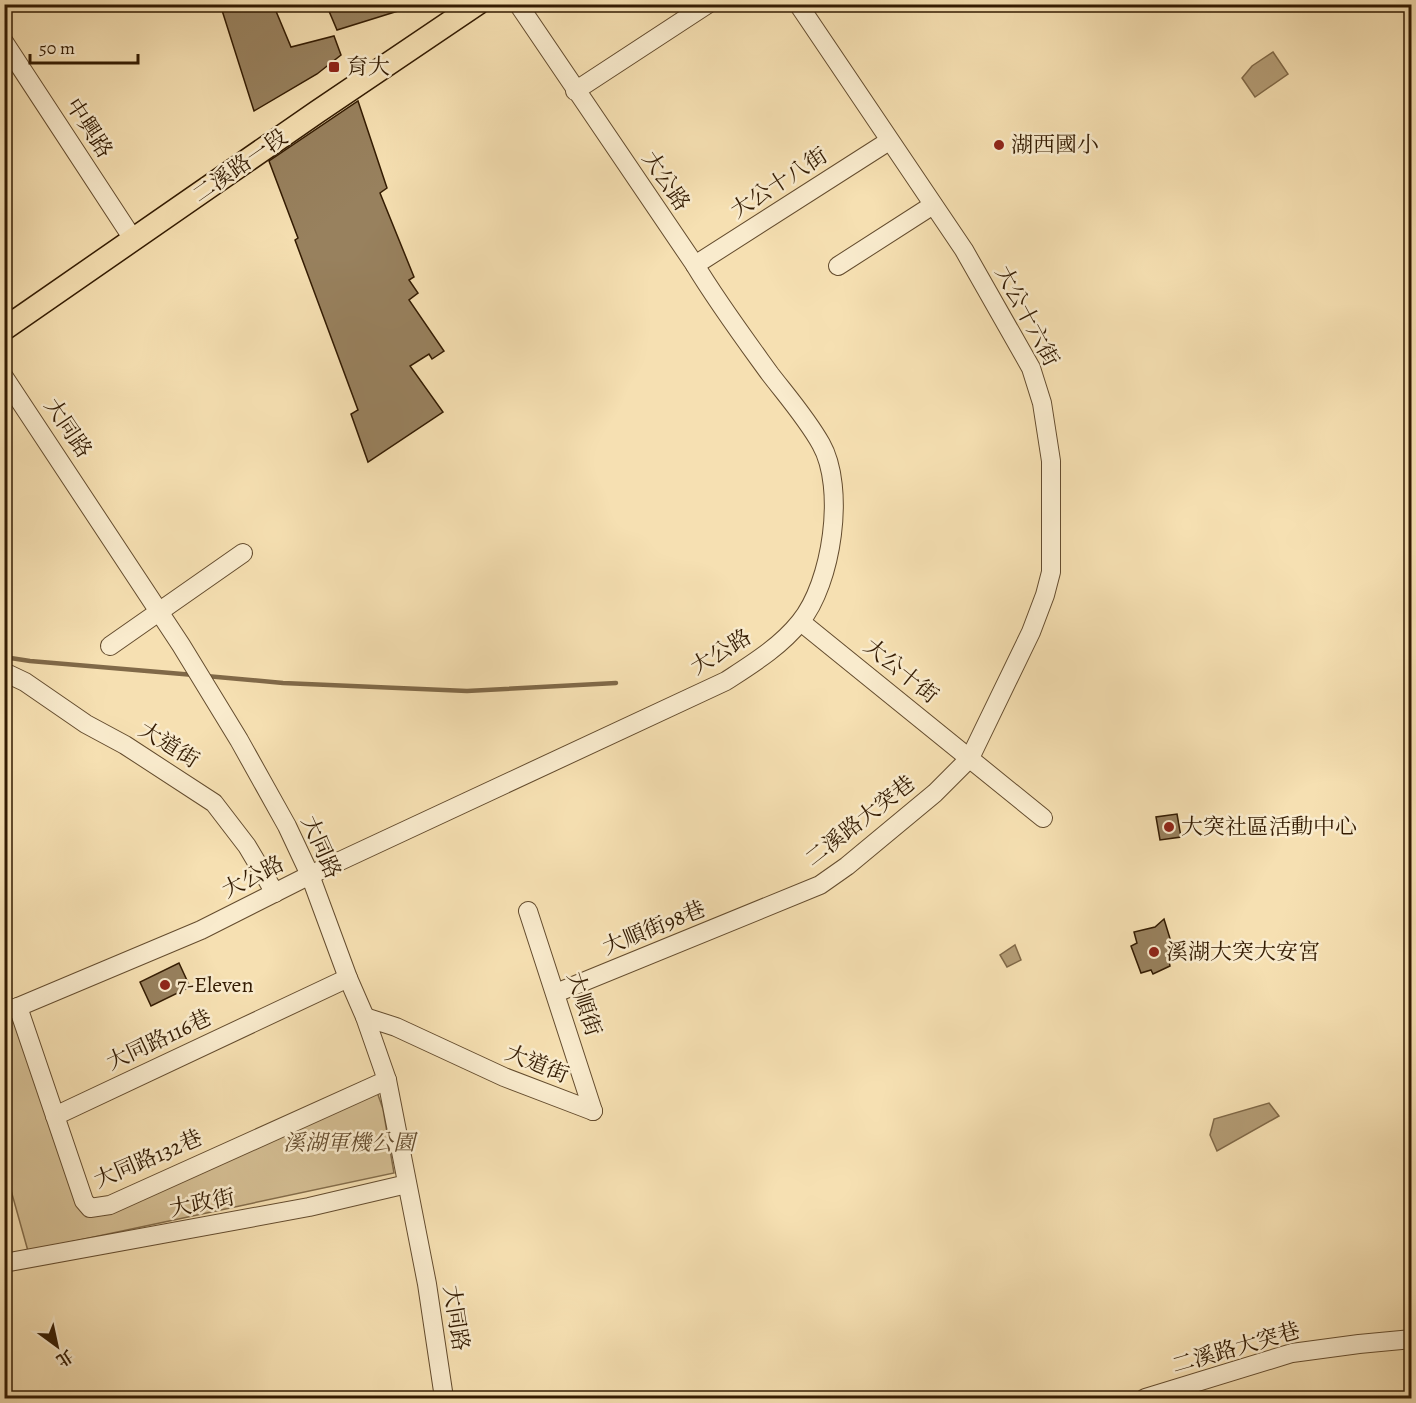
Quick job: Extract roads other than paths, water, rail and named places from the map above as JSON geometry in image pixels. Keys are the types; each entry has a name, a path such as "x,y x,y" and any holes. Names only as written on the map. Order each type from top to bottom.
{"main road":[{"name":"二溪路一段","path":"4,329 129,233 450,4"},
{"name":"二溪路一段","path":"4,312 129,233 477,4"}],"street":[{"name":"大公路","path":"11,1009 201,930 310,875 726,681 764,656 801,622 823,578 830,553 833,506 830,473 822,445 722,308 518,4"},
{"path":"575,91 708,4"},
{"name":"大公十六街","path":"798,4 984,283 1031,368 1042,403 1050,461 1051,572 1031,632 970,758"},
{"name":"中興路","path":"4,42 129,233"},
{"name":"大公十八街","path":"695,265 889,141"},
{"path":"838,266 933,205"},
{"name":"大同路","path":"4,377 200,676 287,826 310,875 387,1080 427,1284 444,1398"},
{"path":"110,646 158,610 243,553"},
{"name":"大公十街","path":"801,622 1043,818"},
{"name":"大道街","path":"4,672 25,682 86,724 125,745 214,803 247,846 275,893"},
{"name":"二溪路大突巷","path":"737,920 820,885 847,866 935,793 970,758"},
{"name":"大順街","path":"528,911 593,1111"},
{"name":"大順街98巷","path":"556,993 737,920"},
{"name":"大同路116巷","path":"55,1116 348,978"},
{"name":"大同路132巷","path":"11,1009 55,1116 84,1201 90,1208 110,1205 387,1080"},
{"name":"大道街","path":"365,1017 396,1027 504,1077 593,1111"},
{"name":"大政街","path":"4,1263 298,1209 407,1184"},
{"name":"二溪路大突巷","path":"1145,1398 1292,1353 1412,1339"}],"waterway":[{"path":"4,5 8,4"},
{"path":"4,657 194,675"},
{"path":"206,676 283,683 467,691 616,683"}],"place":[{"name":"育大","path":"334,67"},
{"name":"湖西國小","path":"999,145"},
{"name":"大突社區活動中心","path":"1169,827"},
{"name":"溪湖大突大安宮","path":"1154,952"},
{"name":"7-Eleven","path":"165,985"}],"park label":[{"name":"溪湖軍機公園","path":"349,1143"}]}
